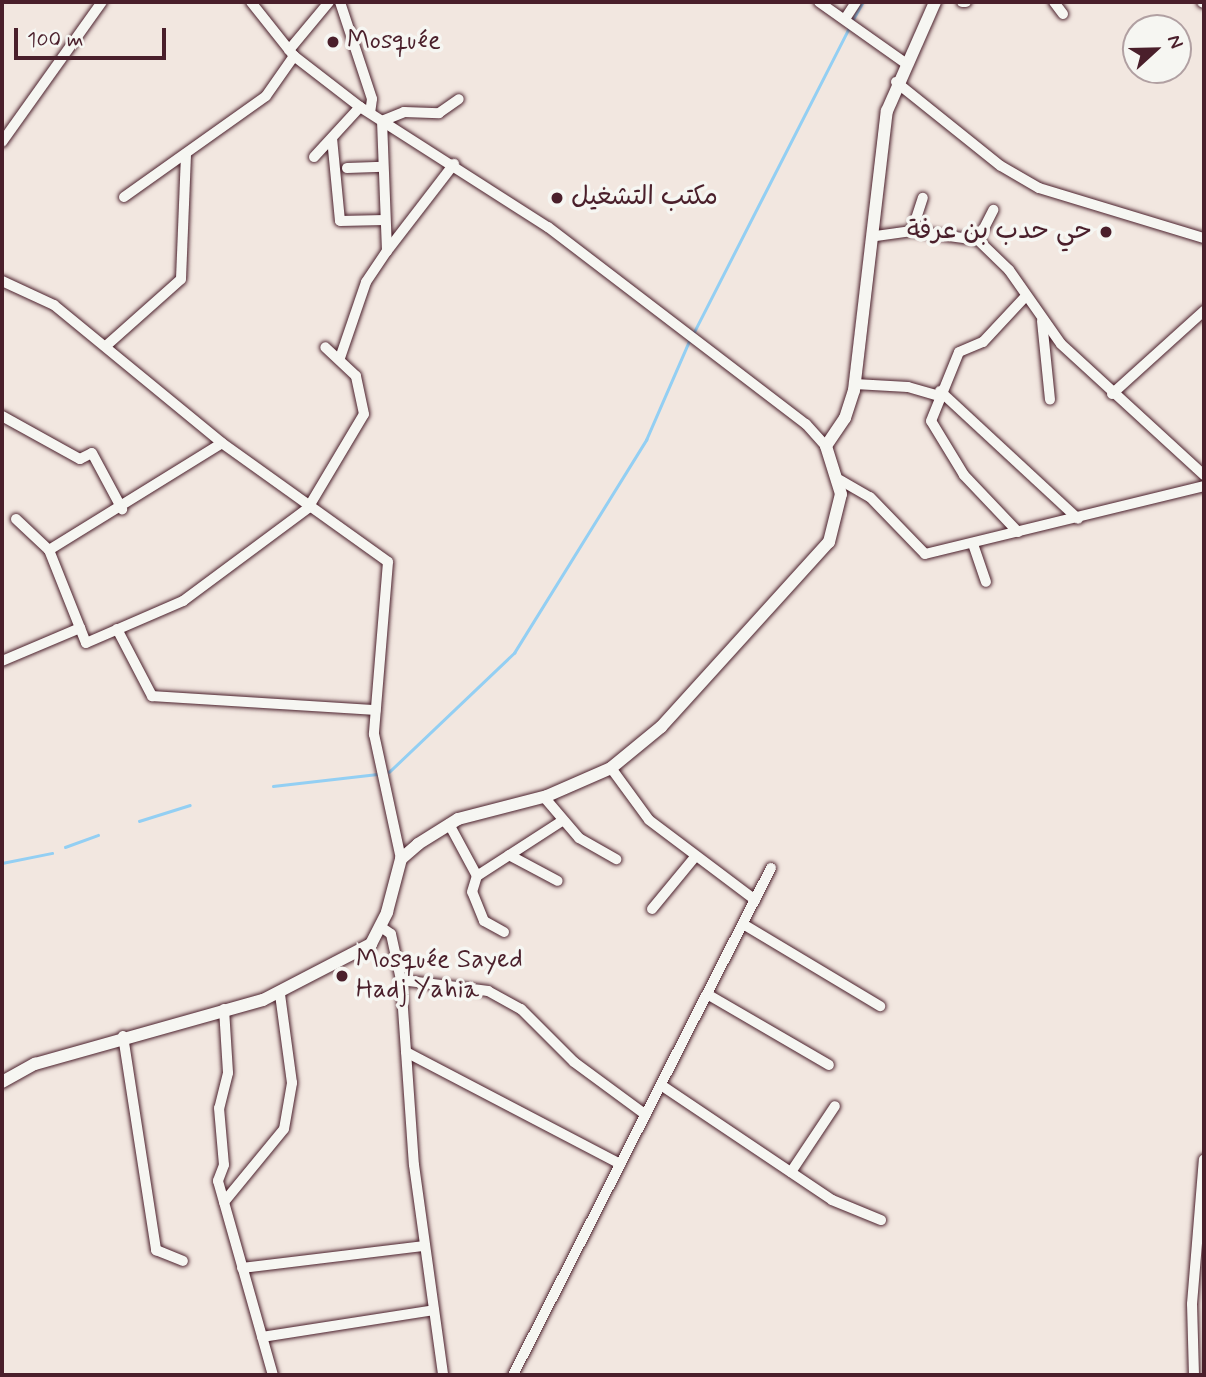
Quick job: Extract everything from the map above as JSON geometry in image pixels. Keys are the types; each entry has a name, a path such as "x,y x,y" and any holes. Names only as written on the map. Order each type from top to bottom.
{"street":[{"path":"2,142 102,2"},
{"path":"251,2 292,53 365,110 454,164 559,235 806,424 826,446 840,480 838,520 829,542 679,708 611,768 544,797 449,824 401,859"},
{"path":"124,197 266,96 292,53 329,2"},
{"path":"314,157 365,110 372,99 340,2"},
{"path":"819,2 905,63"},
{"path":"845,19 856,2"},
{"path":"826,446 845,418 855,384 876,236 887,111 896,82 935,2"},
{"path":"1054,2 1063,14"},
{"path":"896,82 1001,166 1039,188 1204,238"},
{"path":"382,121 404,112 439,113 459,99"},
{"path":"382,121 387,251"},
{"path":"332,138 340,221 385,220"},
{"path":"107,345 181,279 186,154"},
{"path":"340,358 366,282 454,164"},
{"path":"347,168 383,167"},
{"path":"912,231 923,198"},
{"path":"978,240 993,210"},
{"path":"876,236 912,231 978,240 1009,270 1024,298 1042,321 1112,394 1204,475"},
{"path":"2,281 54,305 107,345 222,443 308,509 388,562 374,734 401,859 381,927 371,944 316,968 280,994 123,1036 35,1063 2,1082"},
{"path":"1018,532 964,475 932,426 939,394 959,352 983,342 1024,298"},
{"path":"1112,394 1204,311"},
{"path":"1042,321 1050,400"},
{"path":"16,519 50,550 86,643 183,601 308,509 364,414 362,391 340,358 326,347"},
{"path":"855,384 908,387 939,394 1078,519"},
{"path":"2,416 80,459 92,453 121,509"},
{"path":"50,550 121,509 222,443"},
{"path":"840,480 870,498 919,553 973,544 1204,486"},
{"path":"973,544 986,582"},
{"path":"2,661 80,628"},
{"path":"117,629 152,696 376,710"},
{"path":"611,768 649,820 694,858 755,900"},
{"path":"544,797 562,821 616,859"},
{"path":"504,932 484,921 472,892 477,876 562,821"},
{"path":"449,824 477,876"},
{"path":"509,855 558,881"},
{"path":"652,909 694,858"},
{"path":"513,1375 771,868"},
{"path":"743,924 880,1006"},
{"path":"381,927 391,934 401,980 425,1246 443,1375"},
{"path":"401,980 488,991 510,1003 574,1062 646,1115"},
{"path":"224,1202 284,1129 292,1083 280,994"},
{"path":"707,994 829,1065"},
{"path":"224,1009 228,1073 219,1108 224,1165 218,1181 273,1375"},
{"path":"123,1036 156,1250 183,1261"},
{"path":"406,1052 621,1164"},
{"path":"661,1085 832,1200 881,1220"},
{"path":"791,1172 835,1106"},
{"path":"1194,1375 1192,1304 1204,1159"},
{"path":"242,1268 425,1246"},
{"path":"262,1337 434,1310"}],"waterway":[{"path":"853,19 863,2"},
{"path":"694,332 849,28"},
{"path":"389,772 514,653 646,440 689,341"},
{"path":"273,786 379,774"},
{"path":"139,821 190,805"},
{"path":"65,847 98,835"},
{"path":"2,863 52,853"}],"place":[{"name":"Mosquée","path":"333,42"},
{"name":"مكتب التشغيل","path":"557,198"},
{"name":"حي حدب بن عرفة","path":"1106,232"},
{"name":"Mosquée Sayed Hadj Yahia","path":"342,976"}]}
